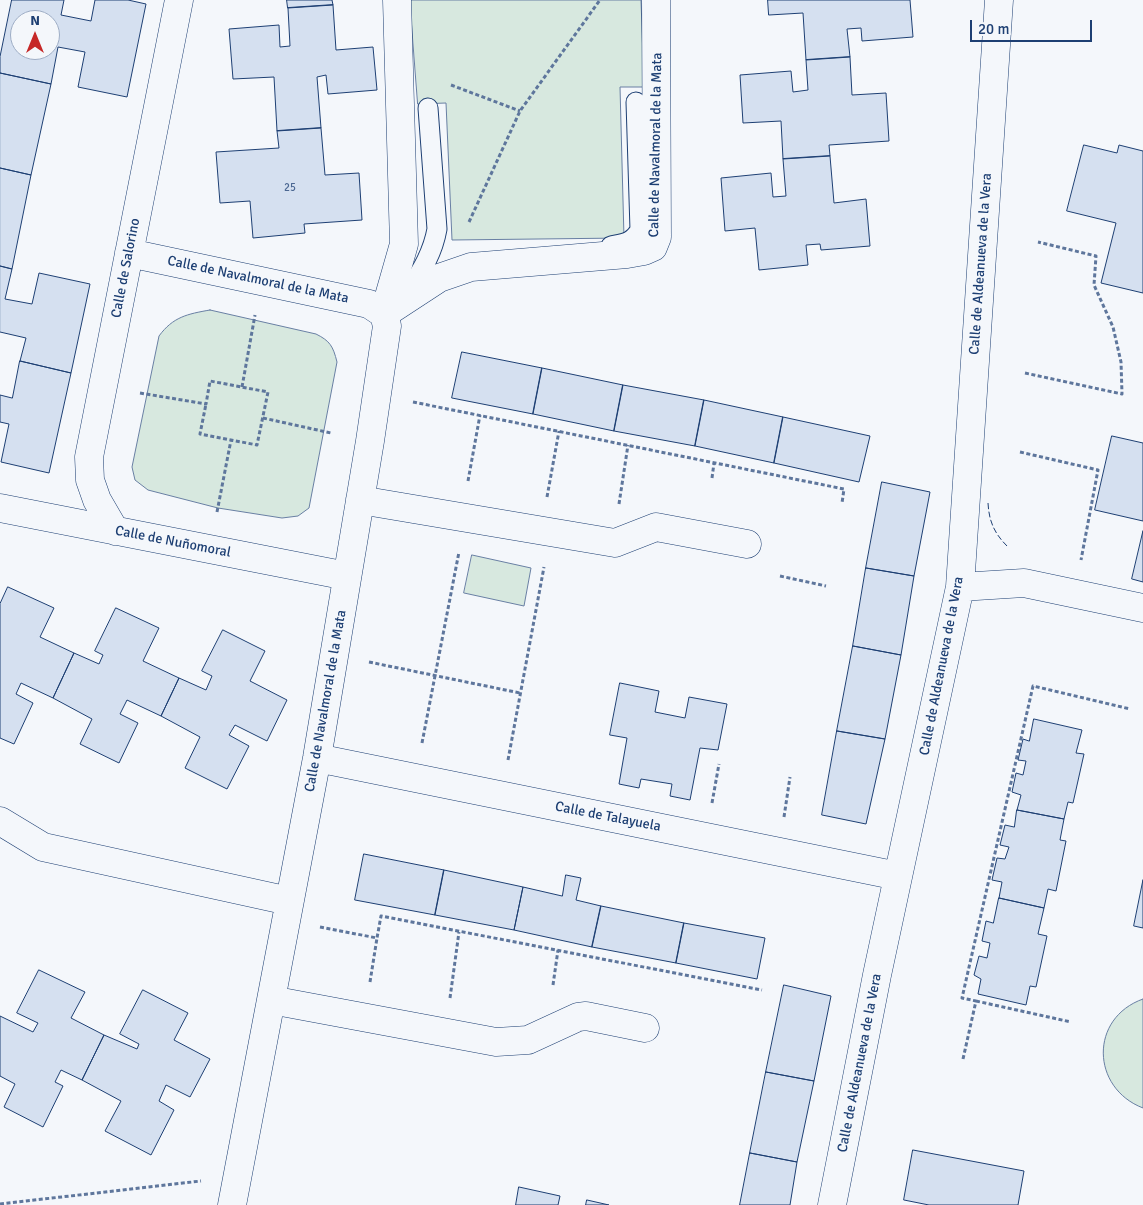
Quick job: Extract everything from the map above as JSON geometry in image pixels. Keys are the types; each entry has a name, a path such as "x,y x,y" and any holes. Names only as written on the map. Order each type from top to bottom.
{"street":[{"name":"Calle de Salorino","path":"115,531 96,500 90,480 89,457 179,0"},
{"name":"Calle de Navalmoral de la Mata","path":"232,1205 317,758 388,326 384,314 404,244 397,0"},
{"name":"Calle de Navalmoral de la Mata","path":"384,314 439,278 471,267 627,254 644,251 653,247 657,237 656,0"},
{"name":"Calle de Aldeanueva de la Vera","path":"832,1205 898,876 960,587 998,0"},
{"name":"Calle de Navalmoral de la Mata","path":"129,252 369,304 384,314"},
{"path":"360,500 615,543 656,527 747,544"},
{"name":"Calle de Nuñomoral","path":"0,508 347,576"},
{"path":"960,587 1024,582 1143,608"},
{"name":"Calle de Talayuela","path":"317,758 898,876"},
{"path":"0,821 43,847 289,901"},
{"path":"271,1000 496,1042 528,1040 578,1017 586,1016 645,1028"}],"lane":[{"path":"384,314 410,289 434,270 445,266 479,257 602,248 635,239 640,230 636,102"},
{"path":"410,289 430,256 436,229 428,108"}],"path":[{"path":"445,266 471,217 520,111 600,0"},
{"path":"400,85 453,86 520,111"},
{"path":"1025,372 1122,394 1121,362 1113,327 1094,285 1096,256 1038,242"},
{"path":"242,387 256,310"},
{"path":"210,381 268,392 257,446 200,434 206,404 210,381"},
{"path":"140,393 206,404"},
{"path":"412,402 844,489 842,504"},
{"path":"467,486 480,416"},
{"path":"263,418 331,432"},
{"path":"546,502 559,431"},
{"path":"217,512 231,440"},
{"path":"618,512 628,446"},
{"path":"1020,452 1098,470 1081,560"},
{"path":"712,478 714,463"},
{"path":"420,752 459,551"},
{"path":"507,768 545,559"},
{"path":"780,576 826,586"},
{"path":"366,662 520,693"},
{"path":"1071,1022 962,998 1033,686 1130,709"},
{"path":"711,808 719,764"},
{"path":"783,823 790,777"},
{"path":"370,987 376,938 381,916 762,990"},
{"path":"316,926 376,938"},
{"path":"449,1006 460,932"},
{"path":"553,985 558,950"},
{"path":"963,1058 976,1001"},
{"path":"0,1204 202,1181"}],"shaded area":[{"path":"410,0 641,0 644,87 620,87 624,238 452,240 446,103 418,104"},
{"path":"210,310 316,334 328,342 334,352 337,362 309,508 298,516 282,518 218,508 148,490 135,480 132,467 159,336 175,320 194,313"},
{"path":"472,555 531,568 524,606 464,593"},
{"path":"1143,999 1143,1108 1126,1098 1113,1085 1106,1070 1103,1053 1106,1037 1113,1021 1125,1008"}],"building":[{"path":"12,0 64,0 61,15 91,21 95,0 128,0 146,4 127,97 78,87 85,52 60,47 60,10 10,10 10,60 56,60 51,84 0,73 0,57"},
{"path":"287,0 332,0 333,5 288,8"},
{"path":"768,0 910,0 913,37 862,41 861,28 847,29 850,57 806,60 803,13 769,15"},
{"path":"333,5 336,50 373,47 377,90 328,94 326,75 317,77 321,128 277,131 274,77 233,79 229,29 279,25 280,47 290,46 288,8"},
{"path":"850,57 852,95 886,93 889,141 829,145 830,156 783,159 781,121 743,123 740,75 791,71 793,92 808,90 806,60"},
{"path":"0,73 51,84 31,175 0,168"},
{"path":"321,128 325,175 359,173 362,220 304,224 305,233 253,238 250,201 220,203 216,152 279,148 277,131"},
{"path":"1084,145 1117,153 1119,145 1143,151 1143,293 1101,283 1116,223 1067,211"},
{"path":"830,156 834,203 866,199 870,246 821,250 820,244 806,245 808,265 759,270 755,228 725,231 721,178 771,173 773,197 786,196 783,159"},
{"path":"0,168 31,175 12,269 0,266"},
{"path":"0,266 12,269 5,299 32,304 39,273 90,284 71,373 20,361 26,338 0,332"},
{"path":"462,352 542,368 533,414 452,398"},
{"path":"20,361 71,373 49,473 1,462 9,424 0,422 0,395 12,398"},
{"path":"542,368 623,385 614,431 533,414"},
{"path":"623,385 704,400 695,446 614,431"},
{"path":"704,400 783,417 774,463 695,446"},
{"path":"783,417 870,436 859,482 774,463"},
{"path":"1112,436 1143,443 1143,521 1095,510"},
{"path":"882,482 930,492 914,576 866,568"},
{"path":"1143,531 1143,582 1132,579"},
{"path":"866,568 914,576 901,655 853,646"},
{"path":"8,587 54,608 40,637 74,653 53,698 21,683 16,694 33,703 14,744 0,738 0,604"},
{"path":"116,608 159,628 143,661 179,678 161,716 127,700 120,714 138,723 119,763 80,744 92,719 53,698 74,653 99,664 103,655 95,651"},
{"path":"223,630 265,651 250,681 287,700 267,741 235,725 229,735 249,746 227,789 185,768 200,737 161,716 179,678 206,690 212,676 202,671"},
{"path":"853,646 901,655 885,739 837,731"},
{"path":"620,683 659,691 655,712 685,718 689,697 727,704 718,750 700,748 690,800 670,796 672,784 641,779 639,788 619,784 627,738 610,735"},
{"path":"1034,719 1082,730 1076,753 1084,754 1073,803 1068,802 1064,819 1017,810 1021,795 1012,792 1016,773 1023,775 1026,761 1018,760 1023,739 1029,741"},
{"path":"837,731 885,739 866,824 822,815"},
{"path":"1017,810 1064,819 1060,840 1066,841 1056,891 1048,889 1044,908 999,898 1002,882 992,880 997,858 1005,859 1009,847 1000,845 1005,825 1014,827"},
{"path":"364,854 444,870 435,915 355,900"},
{"path":"444,870 523,887 514,930 435,915"},
{"path":"566,875 581,878 576,900 601,906 592,947 514,930 523,887 562,896"},
{"path":"1143,880 1143,928 1134,926"},
{"path":"999,898 1044,908 1038,934 1047,936 1036,987 1030,986 1026,1005 978,994 981,979 974,975 979,956 987,958 990,943 982,941 986,921 993,923"},
{"path":"601,906 684,923 676,963 592,947"},
{"path":"684,923 765,938 757,979 676,963"},
{"path":"39,970 85,992 71,1018 104,1035 82,1080 61,1070 55,1082 63,1086 43,1127 4,1107 15,1084 0,1076 0,1016 33,1032 38,1023 17,1013"},
{"path":"784,985 831,996 814,1081 766,1072"},
{"path":"143,990 188,1013 174,1040 210,1059 190,1097 166,1085 159,1101 174,1110 151,1155 105,1131 121,1101 82,1080 104,1035 137,1049 139,1044 120,1034"},
{"path":"766,1072 814,1081 797,1162 750,1153"},
{"path":"913,1150 1024,1171 1018,1205 929,1205 904,1200"},
{"path":"750,1153 797,1162 790,1205 740,1205"},
{"path":"519,1187 560,1196 558,1205 516,1205"},
{"path":"587,1200 609,1205 586,1205"}],"fence":[{"path":"988,503 993,526 1007,546"}]}
